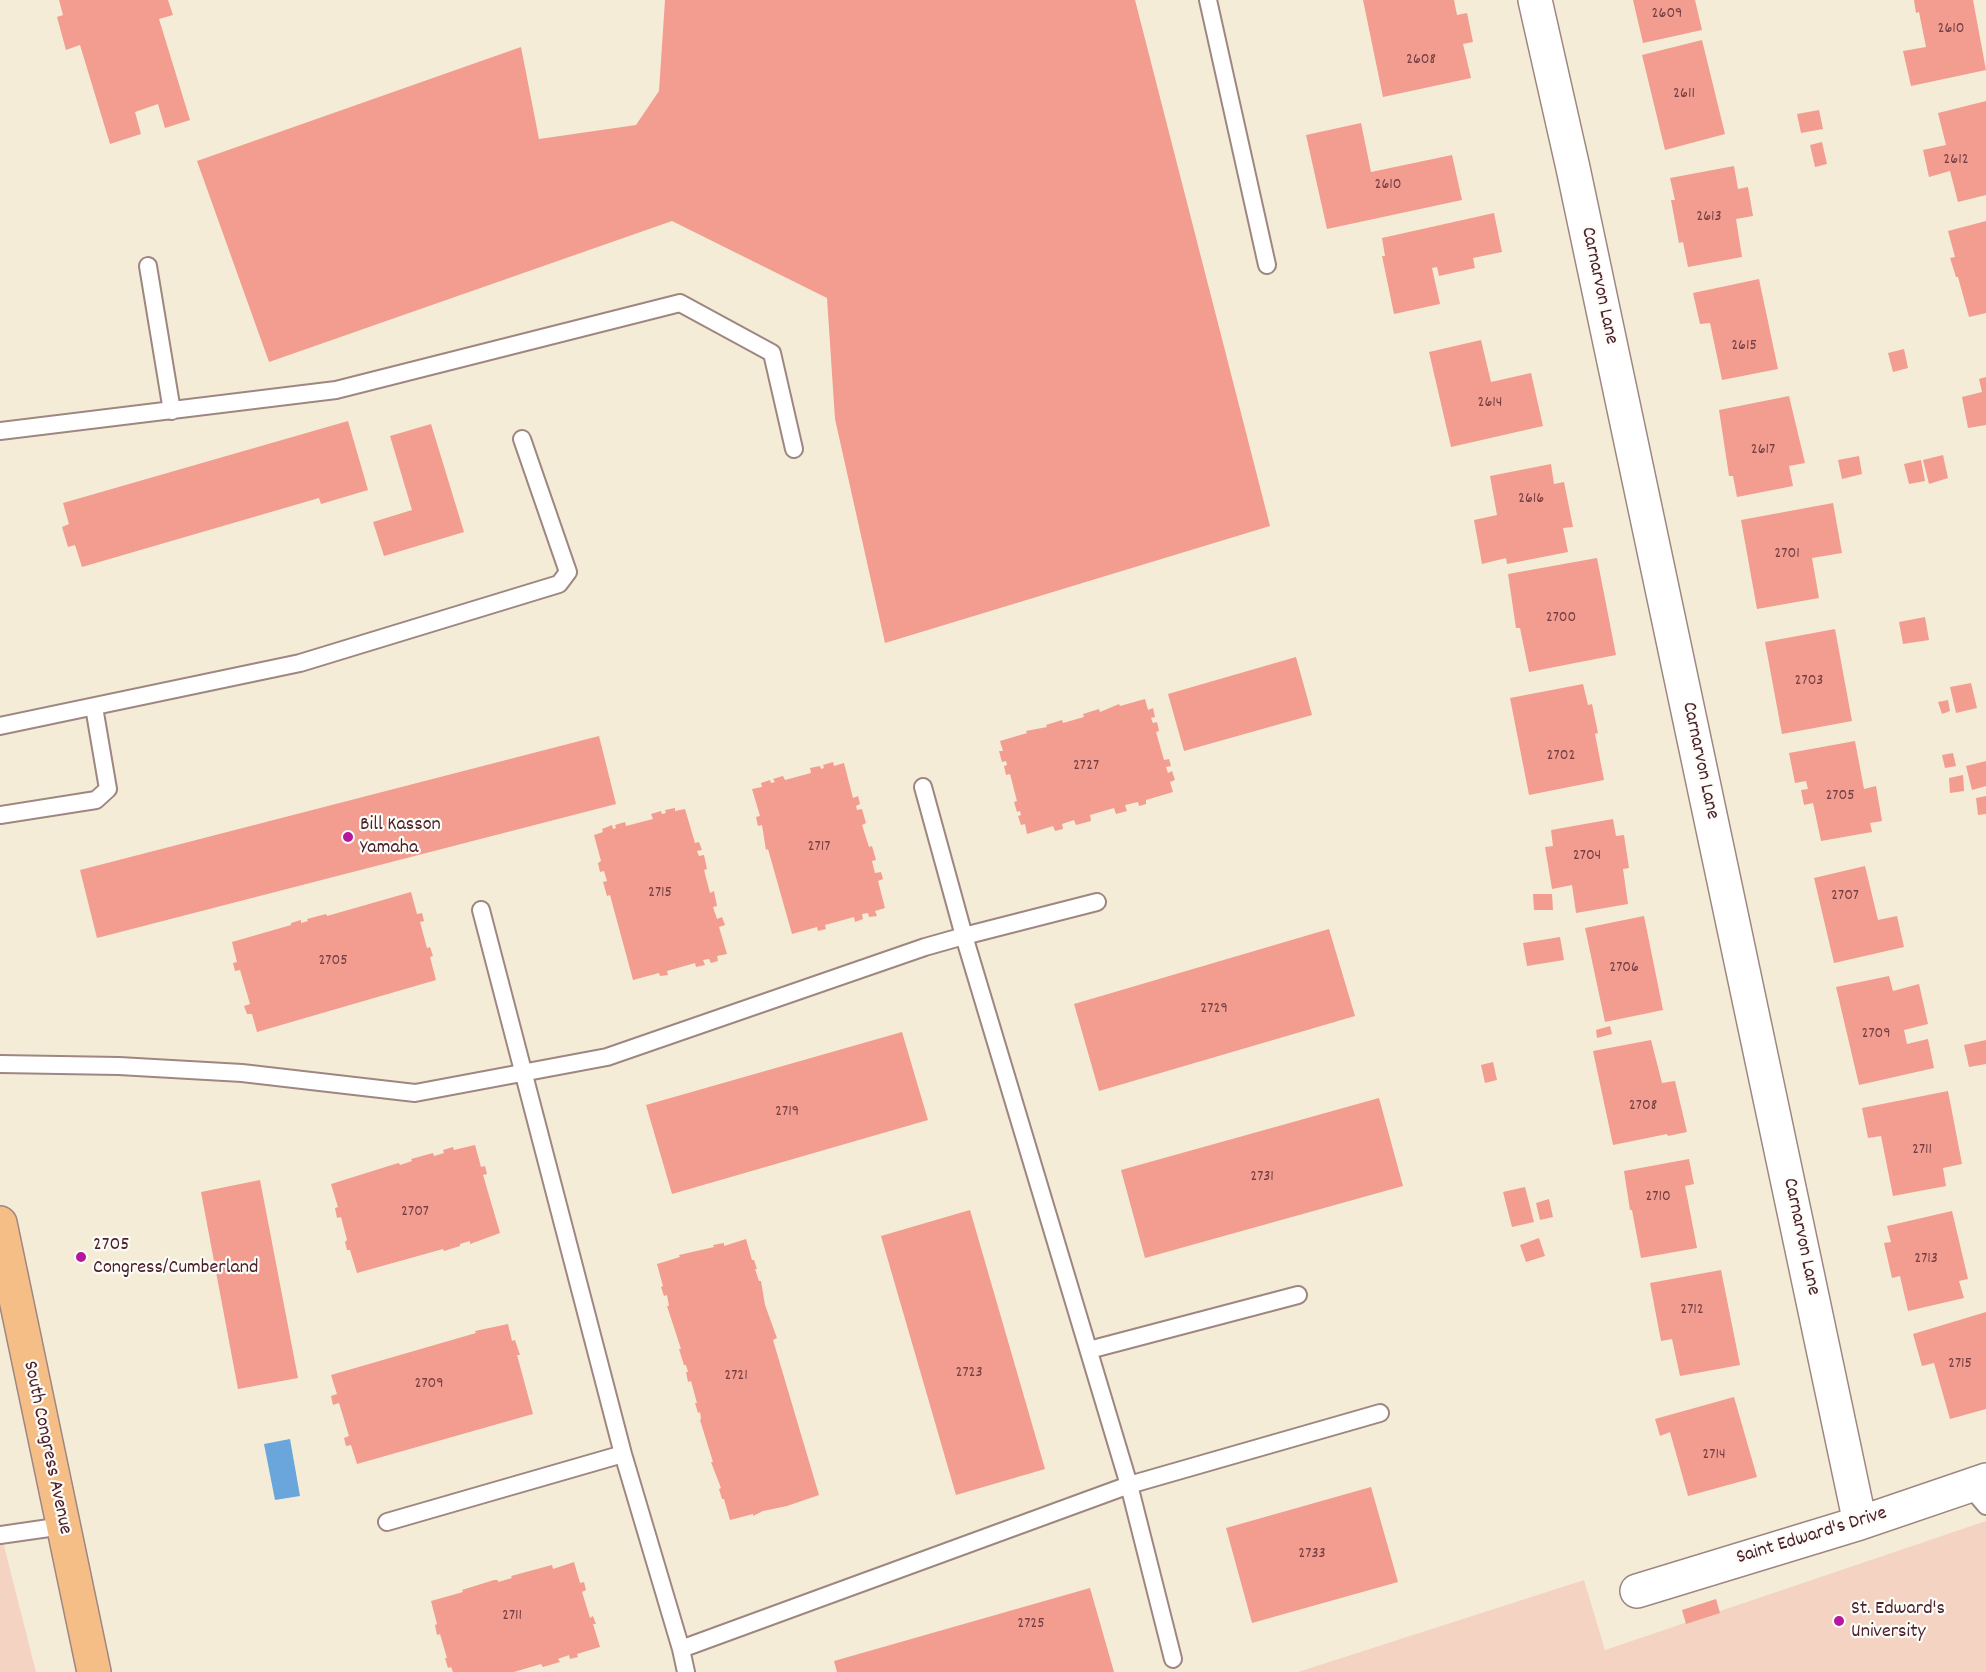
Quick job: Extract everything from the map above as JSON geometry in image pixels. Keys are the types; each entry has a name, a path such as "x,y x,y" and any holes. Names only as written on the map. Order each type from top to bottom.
{"main road":[{"name":"South Congress Avenue","path":"0,1223 94,1672"}],"street":[{"name":"Carnarvon Lane","path":"1536,0 1860,1523"},
{"name":"Saint Edward's Drive","path":"1637,1591 1860,1523 1980,1490"}],"lane":[{"path":"1208,0 1268,264"},
{"path":"148,266 172,411"},
{"path":"0,431 336,390 680,303 772,353 794,449"},
{"path":"0,726 300,663 559,584 568,572 522,439"},
{"path":"0,815 96,800 108,789 94,707"},
{"path":"923,787 964,936 1129,1485 1173,1659"},
{"path":"0,1064 119,1066 242,1073 415,1093 607,1057 925,947 1097,902"},
{"path":"480,910 623,1454 686,1672"},
{"path":"1089,1350 1298,1295"},
{"path":"681,1649 1129,1485 1380,1413"},
{"path":"387,1522 623,1454"},
{"path":"0,1535 63,1526"}],"shaded area":[{"name":"St. Edward's University","path":"1986,1521 1986,1672 1298,1672 1584,1580 1605,1650"},
{"path":"0,1530 36,1672 0,1672"}],"water":[{"path":"290,1439 300,1496 275,1500 264,1444"}],"building":[{"path":"59,0 168,0 173,15 159,19 190,120 165,128 158,104 135,112 141,134 110,144 80,45 66,50 57,17 63,15"},
{"path":"665,0 1135,0 1270,526 885,643 835,419 827,298 672,221 269,362 197,161 521,47 539,139 636,125 659,91"},
{"path":"1363,0 1454,0 1457,15 1467,13 1473,42 1463,44 1471,78 1383,97"},
{"path":"1633,0 1695,0 1702,30 1643,43"},
{"path":"1914,0 1973,0 1986,70 1911,86 1903,51 1926,47 1919,12 1916,13"},
{"path":"1702,40 1725,134 1665,150 1642,55"},
{"path":"1986,101 1986,195 1958,202 1950,171 1929,177 1923,150 1946,145 1938,113"},
{"path":"1819,110 1823,129 1801,133 1797,114"},
{"path":"1361,123 1371,172 1452,155 1462,200 1327,229 1306,135"},
{"path":"1822,142 1827,164 1815,167 1810,145"},
{"path":"1734,166 1738,189 1748,187 1753,216 1736,219 1742,257 1688,267 1683,242 1679,243 1671,200 1675,200 1670,178"},
{"path":"1494,213 1502,252 1473,258 1475,268 1439,276 1437,267 1432,268 1440,304 1394,314 1382,256 1385,256 1382,238"},
{"path":"1986,221 1986,313 1969,317 1950,258 1955,257 1948,231"},
{"path":"1759,279 1778,369 1722,380 1710,323 1700,324 1693,293"},
{"path":"1481,340 1491,382 1531,373 1543,426 1451,447 1429,352"},
{"path":"1904,349 1908,368 1893,372 1888,353"},
{"path":"1986,377 1986,425 1968,428 1962,397 1982,392 1979,379"},
{"path":"1789,396 1805,463 1789,466 1793,486 1737,497 1733,476 1729,476 1719,410"},
{"path":"348,421 368,490 321,504 319,498 82,567 75,545 68,547 62,527 69,524 63,503"},
{"path":"431,424 464,532 384,556 373,522 412,510 390,436"},
{"path":"1943,455 1948,478 1929,484 1923,460"},
{"path":"1859,456 1862,474 1842,479 1838,460"},
{"path":"1921,460 1925,481 1909,484 1904,464"},
{"path":"1551,464 1554,484 1564,482 1573,527 1563,528 1568,552 1507,564 1506,558 1482,564 1474,520 1497,515 1490,476"},
{"path":"1833,503 1842,553 1812,558 1819,598 1757,609 1741,520"},
{"path":"1597,558 1616,655 1529,672 1520,628 1516,628 1508,574"},
{"path":"1925,617 1929,640 1903,644 1899,622"},
{"path":"1835,629 1852,721 1782,734 1765,642"},
{"path":"1296,657 1312,715 1184,751 1168,694"},
{"path":"1971,683 1977,708 1956,713 1950,687"},
{"path":"1583,684 1588,705 1592,704 1604,780 1529,795 1510,698"},
{"path":"1145,699 1148,710 1153,708 1155,717 1151,718 1153,723 1157,722 1159,731 1156,732 1164,760 1169,759 1171,766 1166,767 1168,773 1172,771 1175,780 1170,782 1173,792 1146,800 1146,804 1139,806 1138,802 1125,805 1127,811 1116,814 1114,808 1090,815 1091,821 1076,825 1074,820 1062,824 1063,829 1055,831 1053,826 1027,834 1025,824 1021,825 1018,816 1021,815 1020,811 1017,812 1014,802 1017,801 1010,774 1006,775 1004,766 1007,765 1006,761 1002,762 999,751 1003,751 1000,741 1027,733 1026,731 1047,727 1046,725 1062,720 1063,723 1084,717 1083,714 1099,709 1100,712 1119,704 1120,706"},
{"path":"1948,700 1950,711 1942,714 1938,702"},
{"name":"Bill Kasson Yamaha","path":"599,736 616,804 97,938 80,870"},
{"path":"1855,741 1864,789 1876,786 1882,821 1870,823 1872,832 1821,841 1813,803 1804,805 1801,790 1808,789 1806,781 1795,783 1789,753"},
{"path":"1953,753 1956,766 1945,768 1942,755"},
{"path":"1986,761 1986,786 1972,790 1966,766"},
{"path":"833,762 834,766 844,763 853,798 858,796 860,804 856,806 857,810 862,809 866,823 862,825 876,860 872,861 875,873 881,872 883,879 878,881 885,908 875,911 877,916 869,917 868,913 862,914 863,919 855,922 854,917 825,925 826,929 818,931 817,927 792,934 768,849 766,850 762,825 758,826 756,817 760,816 752,789 762,787 761,783 770,780 771,783 775,782 773,779 783,776 785,780 811,773 810,768 820,766 821,769 824,768 823,765"},
{"path":"1963,775 1964,791 1950,793 1949,778"},
{"path":"1986,796 1986,814 1978,815 1976,798"},
{"path":"675,808 675,811 685,809 695,843 699,842 702,850 697,851 699,856 704,855 707,869 704,870 710,893 714,891 717,906 713,907 717,919 722,917 725,925 719,927 727,954 717,956 718,961 711,963 709,959 703,960 705,965 696,967 695,963 667,971 668,975 660,976 659,973 633,980 610,895 607,896 603,882 607,881 604,871 600,872 598,863 601,861 594,835 612,825 613,829 616,828 615,825 625,822 626,826 653,819 651,814 661,811 662,814 666,813 665,810"},
{"path":"1613,819 1616,836 1624,835 1629,868 1623,869 1628,904 1576,913 1572,885 1552,889 1545,847 1553,846 1551,830"},
{"path":"1865,866 1878,920 1897,916 1904,947 1834,963 1814,878"},
{"path":"411,892 417,914 422,913 424,921 420,922 427,948 430,947 433,956 430,957 436,980 257,1032 252,1014 247,1014 244,1006 250,1004 240,970 235,971 233,963 237,962 232,942 301,920 301,923 308,921 307,919 326,914 327,916"},
{"path":"1533,894 1552,894 1553,910 1534,910"},
{"path":"1644,916 1663,1010 1605,1022 1585,928"},
{"path":"1329,929 1355,1016 1099,1091 1074,1004"},
{"path":"1560,937 1564,960 1527,966 1523,943"},
{"path":"1889,976 1893,991 1919,984 1928,1024 1904,1030 1907,1044 1928,1039 1934,1068 1859,1085 1836,987"},
{"path":"1610,1026 1612,1034 1597,1038 1596,1030"},
{"path":"902,1032 928,1120 672,1194 646,1105"},
{"path":"1651,1040 1662,1083 1675,1081 1687,1132 1613,1145 1593,1051"},
{"path":"1986,1040 1986,1064 1969,1067 1964,1045"},
{"path":"1493,1062 1497,1080 1485,1083 1481,1065"},
{"path":"1948,1091 1962,1164 1943,1168 1946,1186 1893,1196 1881,1136 1868,1138 1862,1108"},
{"path":"1379,1098 1403,1186 1145,1258 1121,1170"},
{"path":"475,1145 481,1167 485,1166 487,1174 483,1175 500,1233 470,1244 470,1241 444,1251 443,1249 357,1273 350,1250 347,1250 341,1217 337,1218 335,1208 338,1207 331,1184 395,1164 400,1165 412,1161 411,1159 433,1153 434,1156 444,1153 443,1150 453,1147 454,1150"},
{"path":"1689,1159 1694,1184 1685,1186 1697,1248 1641,1258 1624,1171"},
{"path":"260,1180 298,1378 238,1389 201,1192"},
{"path":"1525,1187 1534,1222 1512,1227 1503,1192"},
{"path":"1549,1199 1553,1217 1540,1220 1536,1203"},
{"path":"970,1210 1045,1469 956,1495 881,1236"},
{"path":"1952,1211 1968,1279 1959,1281 1964,1298 1908,1311 1900,1276 1892,1278 1884,1243 1891,1242 1887,1226"},
{"path":"1539,1238 1545,1256 1526,1262 1520,1245"},
{"path":"746,1239 759,1281 761,1281 765,1305 777,1338 773,1340 819,1495 753,1516 753,1514 730,1520 711,1462 713,1462 700,1420 700,1412 698,1413 695,1403 697,1403 691,1381 688,1382 686,1372 688,1372 667,1306 669,1306 667,1295 664,1296 661,1287 663,1286 657,1264 680,1257 679,1255 714,1247 713,1245 724,1243 724,1246"},
{"path":"1721,1270 1740,1365 1680,1376 1672,1339 1661,1341 1650,1283"},
{"path":"1986,1312 1986,1409 1950,1419 1934,1363 1922,1366 1913,1334"},
{"path":"508,1324 512,1341 515,1340 520,1355 517,1355 533,1414 357,1464 351,1445 346,1446 344,1438 349,1436 339,1403 333,1405 331,1396 337,1394 331,1375 476,1333 475,1331"},
{"path":"1734,1397 1757,1477 1688,1496 1670,1432 1660,1436 1655,1419"},
{"path":"1371,1487 1398,1582 1252,1623 1226,1528"},
{"path":"574,1562 580,1583 584,1582 586,1590 582,1592 590,1618 593,1616 596,1624 593,1624 600,1647 577,1654 578,1657 570,1659 569,1655 558,1659 560,1662 543,1667 541,1664 514,1672 453,1672 451,1667 448,1668 440,1634 437,1635 435,1625 437,1624 431,1601 494,1580 498,1582 512,1578 511,1576 552,1565 553,1569"},
{"path":"1090,1588 1114,1672 837,1672 834,1661"},
{"path":"1716,1599 1720,1613 1686,1624 1682,1610"}],"place":[{"name":"Bill Kasson Yamaha","path":"348,837"},
{"name":"2705 Congress/Cumberland","path":"81,1257"},
{"name":"St. Edward's University","path":"1839,1621"}]}
